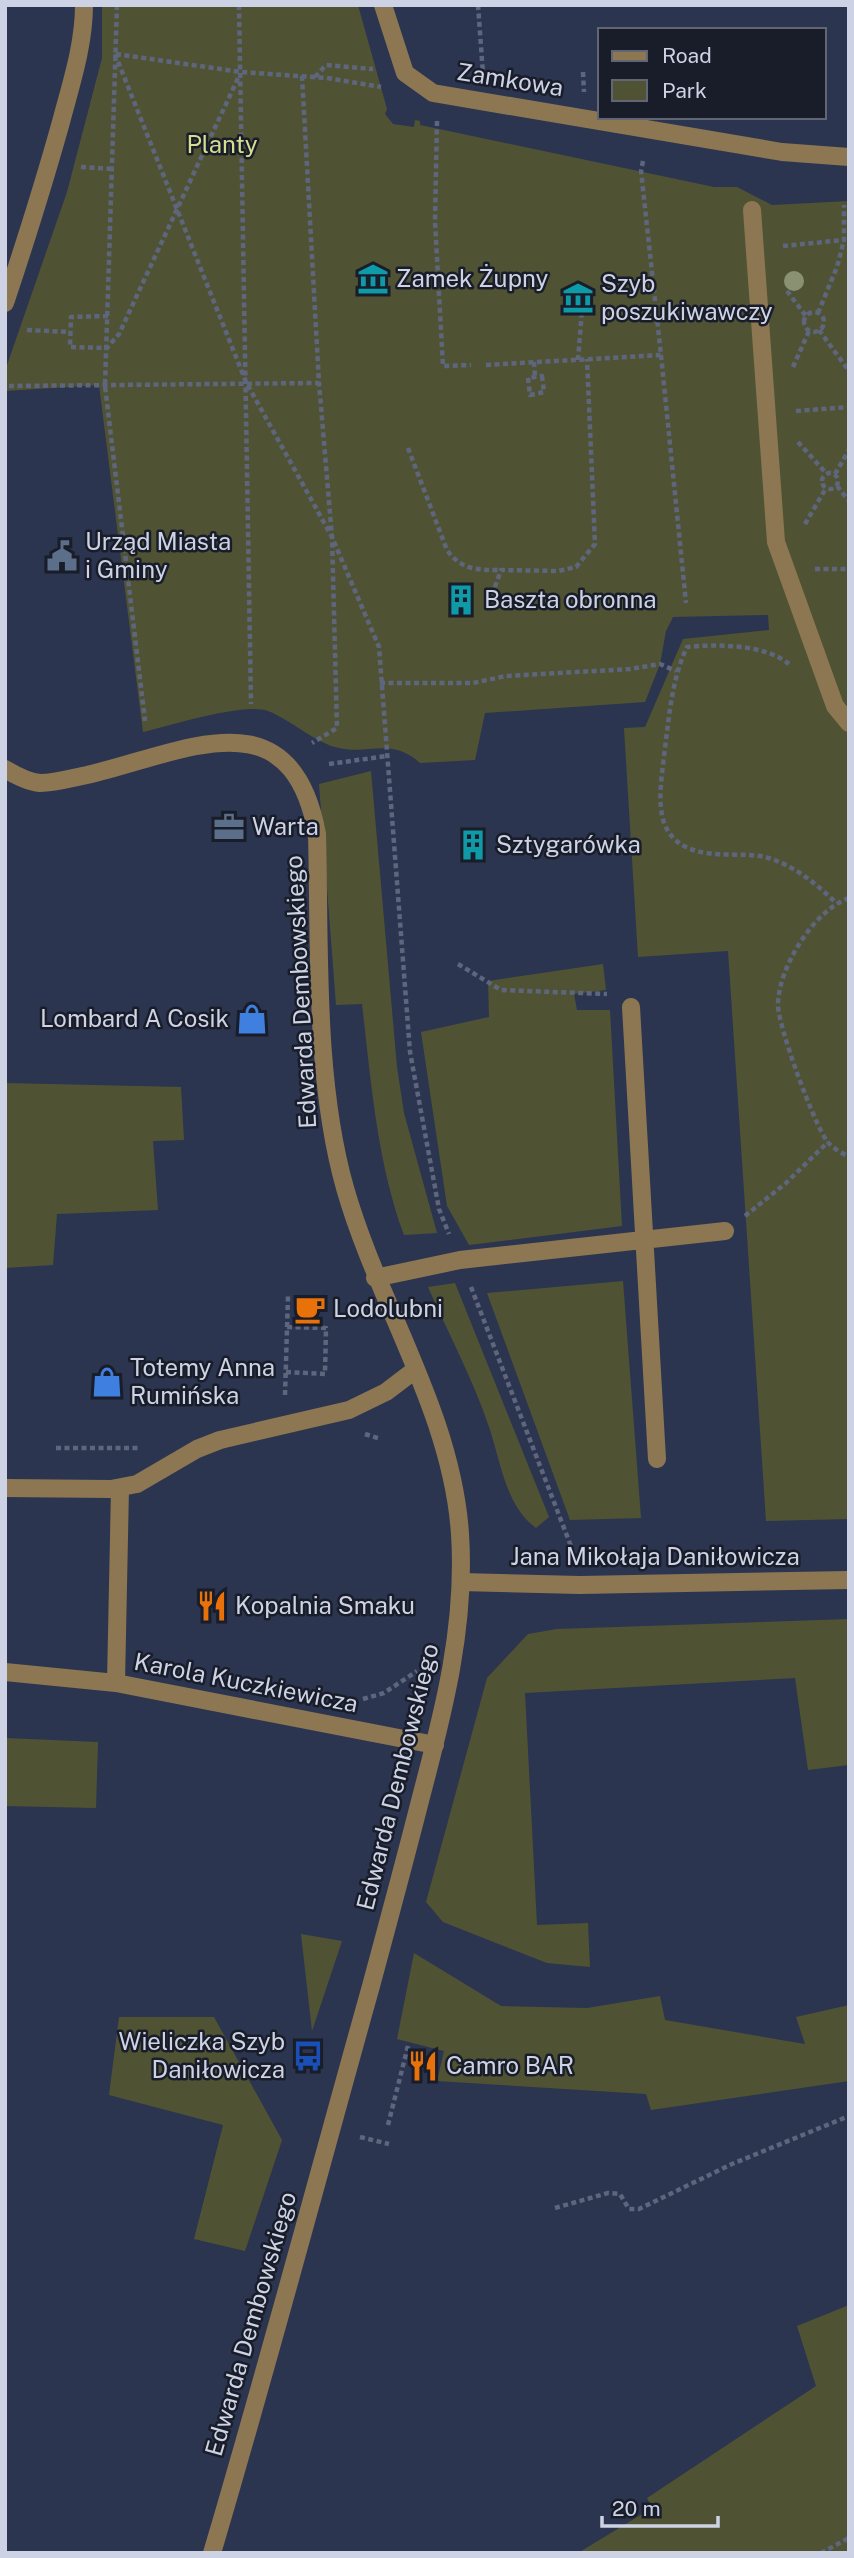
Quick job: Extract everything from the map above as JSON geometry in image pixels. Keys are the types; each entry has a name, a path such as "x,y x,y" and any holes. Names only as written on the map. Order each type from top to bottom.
{"street":[{"path":"5,303 40,196 70,88 79,48 84,5"},
{"name":"Zamkowa","path":"383,5 405,73 433,93 782,152 849,158"},
{"path":"752,210 776,542 835,706 849,723"},
{"name":"Edwarda Dembowskiego","path":"5,769 38,783 64,780 197,745 234,742 261,747 291,765 311,801 317,834 324,1047 331,1120 345,1187 375,1278 441,1437 454,1488 460,1532 461,1582 452,1677 212,2553"},
{"path":"631,1007 657,1459"},
{"path":"375,1278 460,1260 644,1242 725,1231"},
{"path":"5,1488 115,1488 137,1484 197,1449 220,1440 349,1410 386,1392 415,1370"},
{"name":"Karola Kuczkiewicza","path":"115,1488 116,1683 435,1745"},
{"name":"Jana Mikołaja Daniłowicza","path":"461,1582 580,1585 849,1580"},
{"path":"5,1672 116,1683"}],"path":[{"path":"117,5 106,386 145,721"},
{"path":"239,5 251,704"},
{"path":"478,5 483,75"},
{"path":"115,54 240,72 315,77 383,87"},
{"path":"115,54 246,382 332,537 379,647 409,1018"},
{"path":"315,77 326,65 377,69"},
{"path":"107,348 119,334 178,212 240,72"},
{"path":"583,72 584,92"},
{"path":"302,76 319,383 332,537 337,728 312,744"},
{"path":"437,117 435,222 443,366 471,365"},
{"path":"643,161 641,171 686,603"},
{"path":"81,167 113,169"},
{"path":"818,313 837,267 844,240 844,205"},
{"path":"844,240 849,248"},
{"path":"755,249 844,240"},
{"path":"578,360 583,297"},
{"path":"811,312 818,313 824,321 819,330 809,331 803,321 811,312"},
{"path":"107,348 70,347 70,332 71,317 108,316"},
{"path":"27,330 70,332"},
{"path":"819,330 849,371"},
{"path":"486,365 661,355"},
{"path":"408,448 447,550 456,563 473,570 558,571 576,567 594,544 587,359"},
{"path":"534,362 536,377"},
{"path":"542,376 544,392 530,395 528,378 536,377 542,376"},
{"path":"9,386 319,383"},
{"path":"767,413 849,407"},
{"path":"835,474 849,450"},
{"path":"826,473 835,474 839,482 837,486 831,489 822,483 826,473"},
{"path":"837,486 849,501"},
{"path":"492,595 502,570"},
{"path":"797,670 779,655 719,643 687,648 676,671 662,775 662,823 670,835 688,848 706,853 765,857 817,884 836,903"},
{"path":"380,684 473,683 506,676 630,669 660,664 676,671"},
{"path":"329,764 387,756"},
{"path":"849,898 836,903 816,920 799,945 784,976 778,1001 783,1027 814,1114 828,1142 849,1157"},
{"path":"458,964 501,990 629,995 631,1007"},
{"path":"725,1231 786,1182 828,1142"},
{"path":"285,1401 288,1296"},
{"path":"286,1373 325,1374 326,1328 287,1327"},
{"path":"388,2125 408,2046"},
{"path":"555,2208 608,2193 620,2194 629,2209 639,2209 732,2164 849,2116"},
{"path":"358,2136 389,2144"},
{"path":"821,2553 849,2538"}],"green space":[{"name":"Planty","path":"102,5 358,5 387,109 385,114 393,124 414,127 415,120 420,121 420,125 714,187 737,187 772,205 849,201 849,1519 766,1521 728,951 638,957 624,728 645,727 683,639 769,630 768,615 673,617 666,631 660,664 645,702 485,713 475,760 420,763 409,755 390,749 339,748 322,742 277,715 257,709 225,712 143,732 99,385 5,391 5,371 67,192 102,58"},
{"path":"371,771 397,1067 404,1113 437,1233 404,1235 381,1150 362,1004 336,1005 319,784"},
{"path":"603,964 606,990 574,994 577,1010 610,1010 622,1226 469,1245 447,1206 421,1032 489,1017 488,981"},
{"path":"5,1083 181,1087 184,1140 153,1141 158,1210 57,1214 53,1265 5,1268"},
{"path":"623,1281 641,1518 570,1520 487,1293"},
{"path":"455,1283 549,1517 536,1528 517,1507 505,1482 483,1409 428,1287"},
{"path":"849,1619 849,1765 808,1770 795,1678 525,1693 537,1925 588,1923 590,1967 547,1963 443,1922 426,1902 487,1678 528,1634 557,1629"},
{"path":"5,1738 98,1742 96,1808 5,1806"},
{"path":"301,1934 342,1941 312,2031"},
{"path":"414,1953 501,2006 587,2008 660,1996 665,2020 805,2044 796,2017 849,2005 849,2081 651,2110 646,2094 437,2081 444,2051 397,2039"},
{"path":"119,2017 214,2017 282,2140 245,2251 194,2239 223,2125 109,2095"},
{"path":"849,2305 849,2553 578,2553 652,2508 647,2498 816,2386 797,2326"}],"place":[{"name":"Zamek Żupny","path":"373,279"},
{"name":"Szyb poszukiwawczy","path":"578,298"},
{"name":"Urząd Miasta i Gminy","path":"62,556"},
{"name":"Baszta obronna","path":"461,600"},
{"name":"Warta","path":"229,827"},
{"name":"Sztygarówka","path":"473,845"},
{"name":"Lombard A Cosik","path":"252,1019"},
{"name":"Lodolubni","path":"310,1309"},
{"name":"Totemy Anna Rumińska","path":"107,1382"},
{"name":"Kopalnia Smaku","path":"212,1606"},
{"name":"Wieliczka Szyb Daniłowicza","path":"308,2056"},
{"name":"Camro BAR","path":"423,2066"}]}
